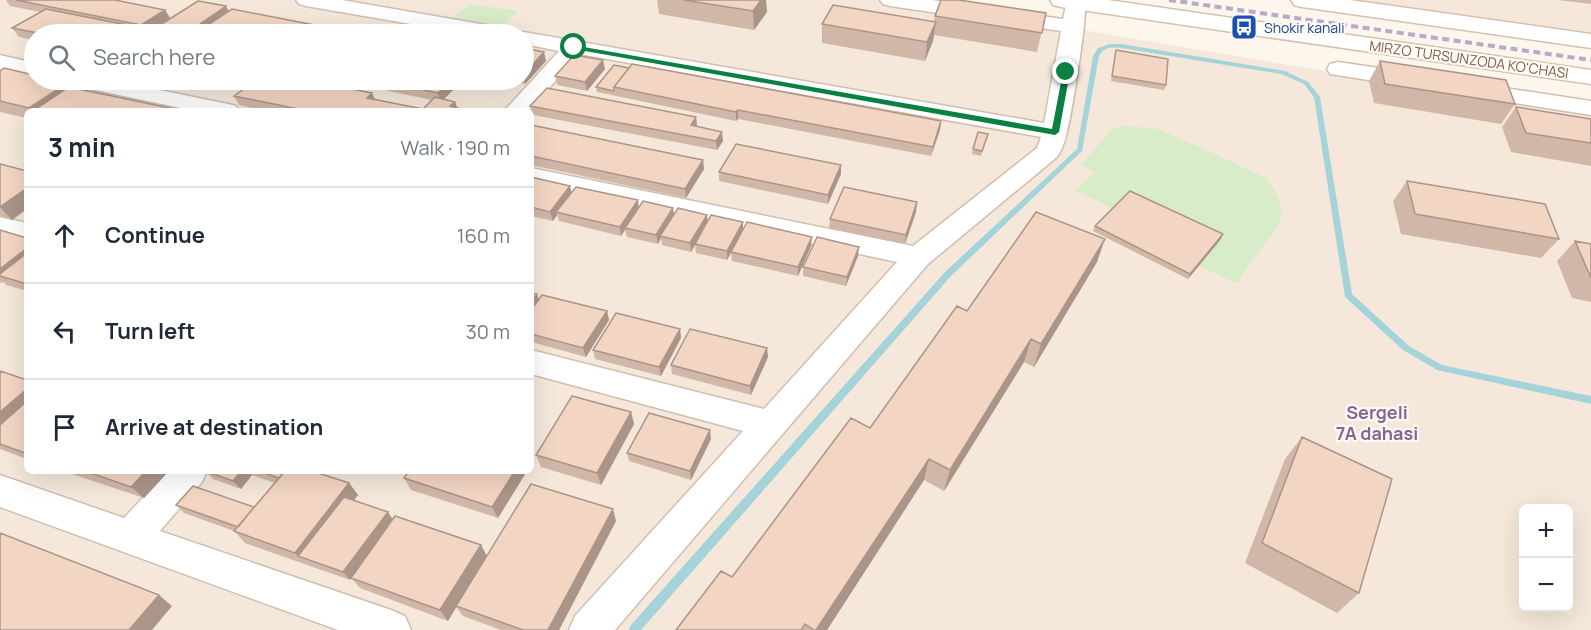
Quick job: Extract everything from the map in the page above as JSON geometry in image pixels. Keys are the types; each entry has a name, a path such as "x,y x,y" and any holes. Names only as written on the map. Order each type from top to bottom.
{"main road":[{"path":"1302,0 1591,41"},
{"name":"MIRZO TURSUNZODA KO'CHASI","path":"1070,10 1591,77"}],"street":[{"path":"306,0 445,24"},
{"path":"589,630 918,257 1048,152 1055,132 1070,10 890,0"},
{"path":"534,40 1055,132"},
{"path":"519,108 574,47"},
{"path":"0,62 24,68"},
{"path":"1338,69 1430,83"},
{"path":"1453,87 1591,108"},
{"path":"128,90 214,108"},
{"path":"534,177 918,257"},
{"path":"0,225 24,231"},
{"path":"534,363 769,424"},
{"path":"132,536 187,474"},
{"path":"0,490 392,630"}],"shaded area":[{"path":"0,0 906,0 1591,116 1591,630 0,630"},
{"path":"1302,0 1591,0 1591,41"}],"green space":[{"path":"469,4 518,11 505,24 453,18"},
{"path":"1125,126 1159,129 1267,178 1280,201 1282,214 1279,225 1236,283 1198,266 1114,209 1075,190 1095,172 1081,165 1113,128"}],"building":[{"path":"16,0 115,0 165,10 143,24"},
{"path":"684,0 761,0 753,11"},
{"path":"941,0 959,0 1046,13 1042,33 935,16"},
{"path":"198,1 226,6 200,24 162,24"},
{"path":"833,5 936,22 927,42 822,24"},
{"path":"46,9 122,24 24,24 24,30 12,28"},
{"path":"232,9 309,24 209,24"},
{"path":"534,50 544,52 534,63"},
{"path":"1116,50 1168,59 1166,85 1112,76"},
{"path":"574,55 603,60 585,82 555,76"},
{"path":"1380,61 1506,80 1515,104 1385,84"},
{"path":"632,64 941,121 933,147 738,110 736,112 614,87"},
{"path":"614,65 629,68 614,87 614,91 596,87"},
{"path":"4,68 24,73 24,90 57,90 29,108 0,101 0,71"},
{"path":"547,88 696,117 691,125 722,132 716,141 530,106"},
{"path":"64,90 83,90 170,108 38,108"},
{"path":"242,90 356,90 372,93 367,98 418,108 293,108 234,96"},
{"path":"424,90 441,90 438,93"},
{"path":"435,97 455,102 450,106 457,108 424,108"},
{"path":"1516,107 1591,119 1591,143 1526,133"},
{"path":"534,126 703,160 685,189 534,157"},
{"path":"978,132 988,134 982,151 973,149"},
{"path":"736,144 841,165 828,195 719,172"},
{"path":"0,164 24,170 24,190 0,207"},
{"path":"534,178 570,186 550,212 534,208"},
{"path":"1407,181 1545,204 1559,239 1415,214"},
{"path":"576,187 638,200 620,227 556,212"},
{"path":"844,187 917,202 906,235 830,219"},
{"path":"1130,191 1223,234 1190,274 1095,226"},
{"path":"643,201 673,208 656,235 625,228"},
{"path":"678,208 707,215 690,243 660,236"},
{"path":"1036,212 1105,239 1041,344 1031,339 950,470 929,459 816,630 805,624 801,630 676,630 721,571 732,577 851,418 870,428 957,306 967,311"},
{"path":"711,215 743,222 727,251 695,244"},
{"path":"747,222 812,237 798,267 731,252"},
{"path":"0,230 24,237 24,250 0,269"},
{"path":"817,237 859,247 847,277 803,267"},
{"path":"1575,241 1591,244 1591,278"},
{"path":"24,255 24,283 0,276"},
{"path":"542,295 607,311 583,348 534,335 534,306"},
{"path":"616,313 680,329 659,367 593,350"},
{"path":"690,329 767,348 750,386 671,365"},
{"path":"0,371 24,379 24,392 0,412"},
{"path":"572,396 631,412 597,473 536,455"},
{"path":"24,404 24,453 0,444 0,425"},
{"path":"649,413 710,430 690,471 627,453"},
{"path":"1302,437 1392,479 1359,593 1262,543"},
{"path":"94,474 143,474 131,487"},
{"path":"213,474 239,474 233,481"},
{"path":"267,474 282,474 279,478"},
{"path":"282,474 321,474 349,483 295,553 234,531"},
{"path":"407,474 513,474 492,507 404,478"},
{"path":"531,484 613,509 548,630 523,630 456,606"},
{"path":"193,486 254,507 238,527 176,505"},
{"path":"344,497 388,512 343,572 298,556"},
{"path":"395,516 481,545 440,610 351,578"},
{"path":"0,533 159,595 129,630 0,630"}],"waterway":[{"path":"634,630 948,274 1080,150 1096,56 1106,46 1121,46 1283,72 1306,83 1317,97 1348,295 1406,348 1440,368 1591,400"}],"railway":[{"path":"1169,0 1591,60"}],"place":[{"name":"Shokir kanali","path":"1244,27"}],"district":[{"name":"Sergeli 7A dahasi","path":"1377,422"}],"route":[{"path":"574,47 1055,132 1066,72"}]}
